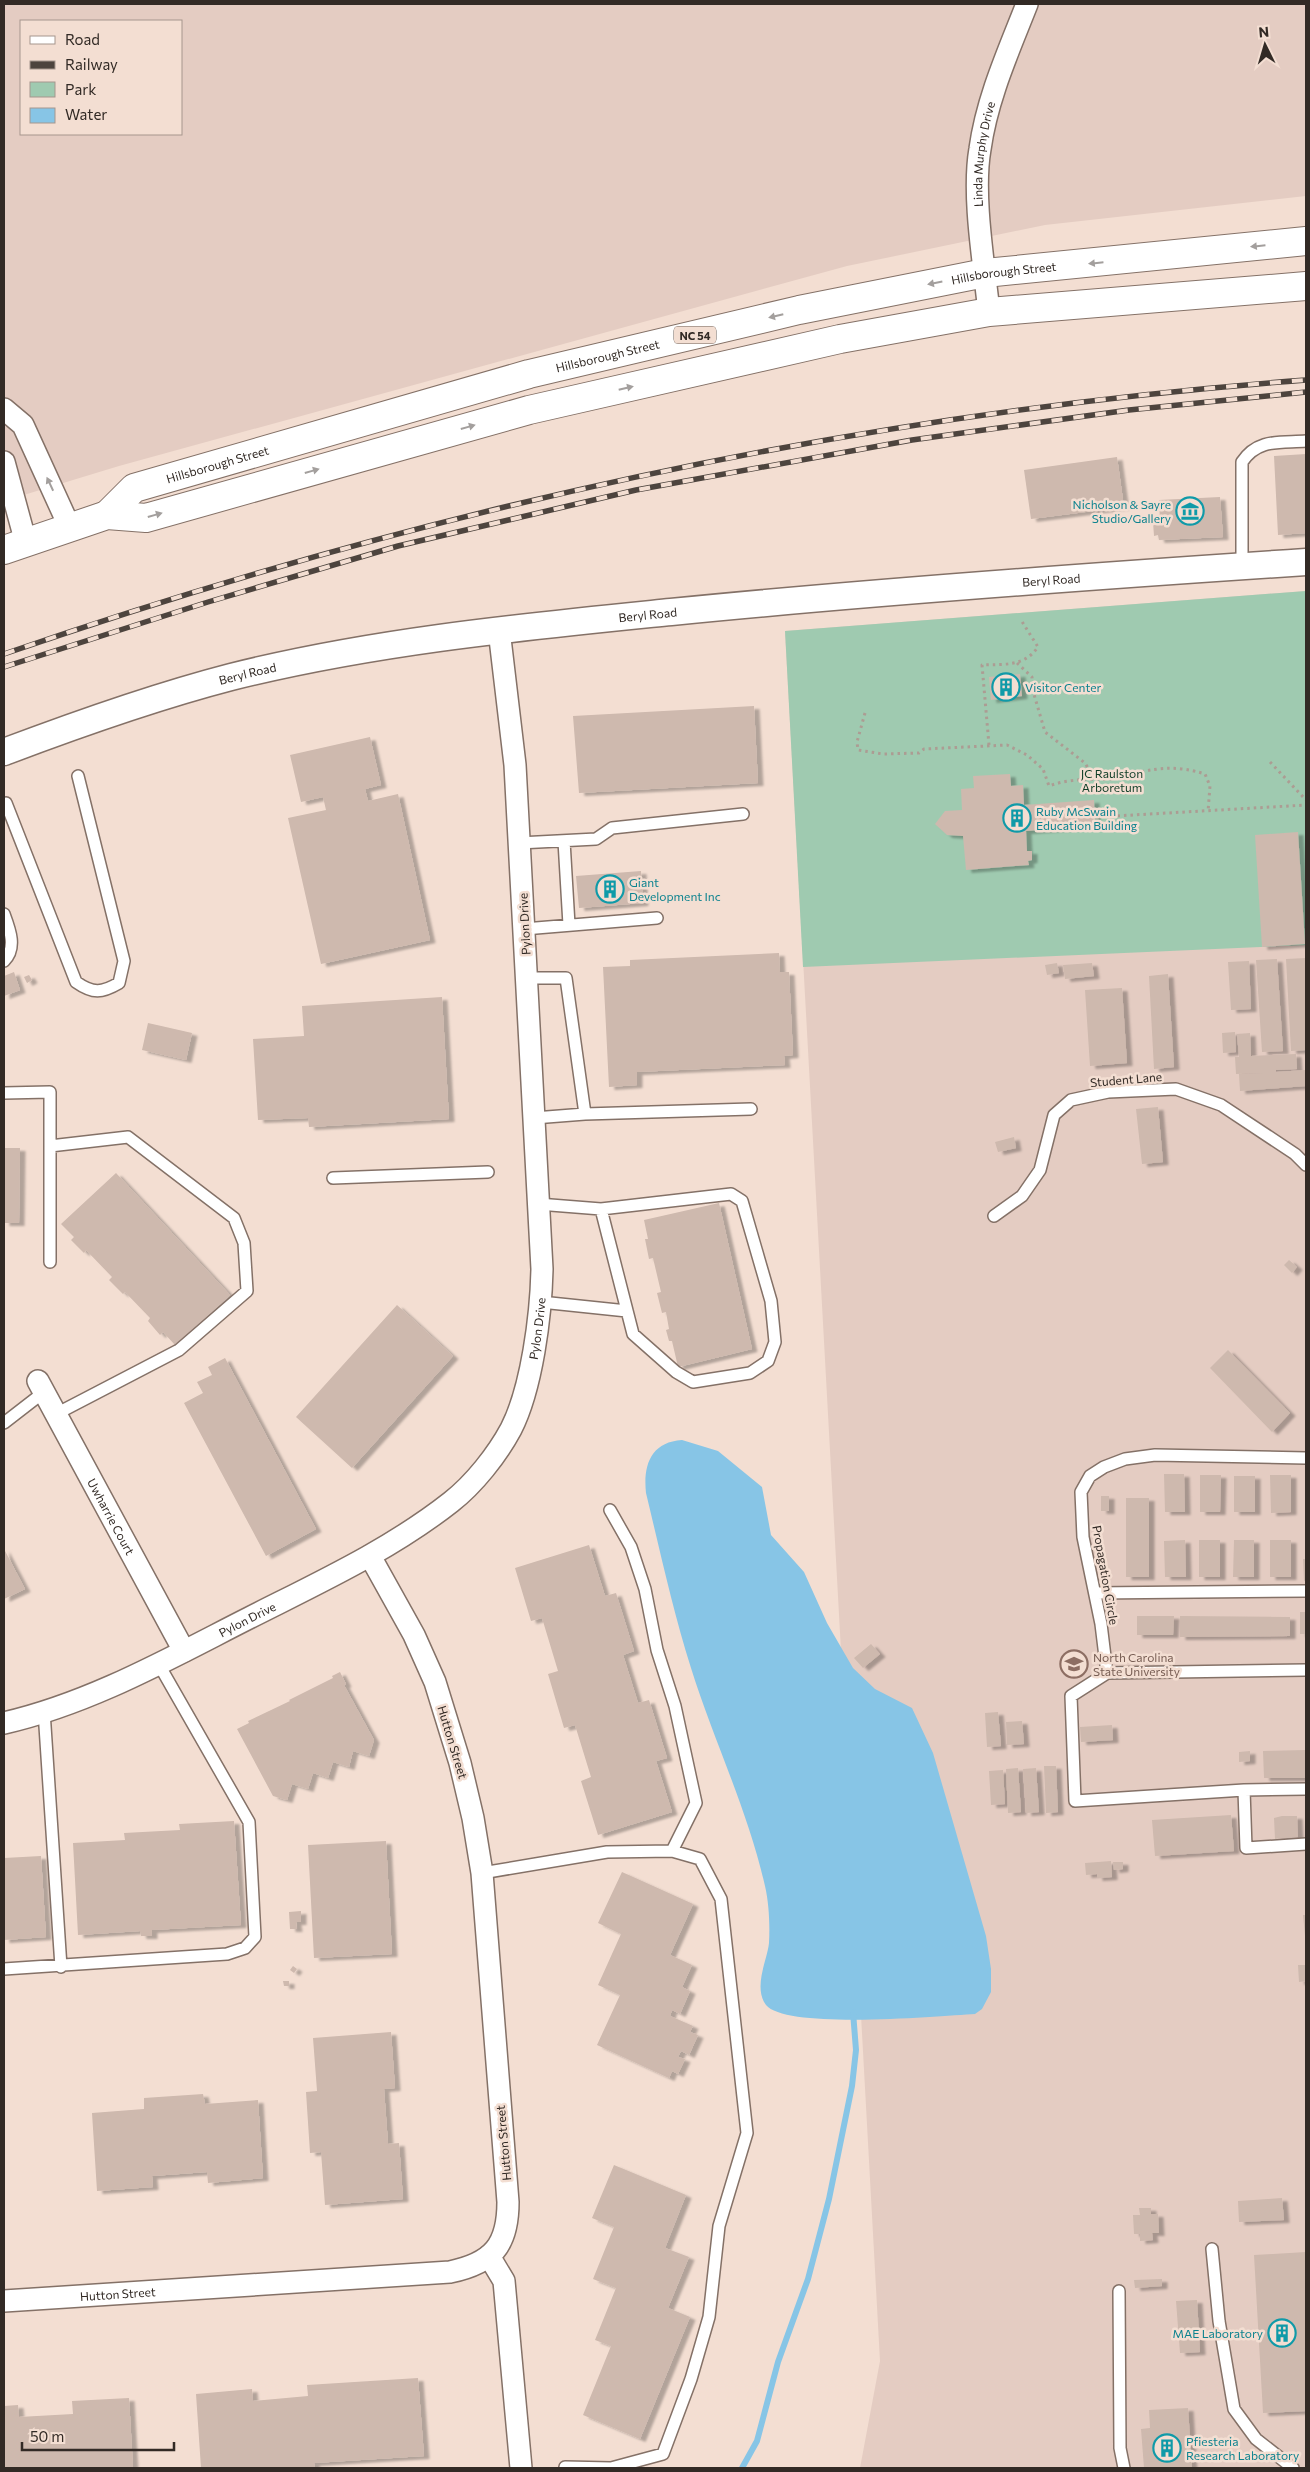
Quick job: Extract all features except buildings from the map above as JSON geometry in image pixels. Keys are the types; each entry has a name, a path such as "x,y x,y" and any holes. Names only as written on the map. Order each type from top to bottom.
{"main road":[{"name":"Hillsborough Street","path":"107,515 134,488 529,374 799,310 985,273 1306,241"},
{"name":"Hillsborough Street","path":"15,546 107,515 146,518 529,410 840,339 989,312 1306,286"}],"street":[{"name":"Linda Murphy Drive","path":"989,312 979,201 979,149 990,104 1004,61 1027,4"},
{"path":"4,409 23,425 70,528"},
{"path":"4,462 15,546"},
{"name":"Beryl Road","path":"4,752 82,723 229,678 375,646 499,630 769,602 1306,562"},
{"name":"Pylon Drive","path":"4,1723 44,1712 100,1691 184,1651 370,1556 452,1502 494,1455 511,1429 522,1402 541,1302 520,844 515,765 499,630"},
{"name":"Uwharrie Court","path":"41,1387 184,1651"},
{"name":"Hutton Street","path":"4,2301 450,2272 468,2268 489,2256 503,2239 508,2223 508,2202 482,1873 460,1763 435,1682 414,1635 370,1556"},
{"path":"489,2256 504,2281 520,2468"}],"lane":[{"path":"1242,566 1242,462 1249,451 1261,444 1306,441"},
{"path":"6,803 76,982 86,989 104,991 119,983 124,961 78,776"},
{"path":"520,844 596,838 612,828 743,814"},
{"path":"564,841 569,925"},
{"path":"4,914 12,944 4,961"},
{"path":"524,929 657,918"},
{"path":"527,978 566,978 585,1114"},
{"name":"Student Lane","path":"994,1216 1022,1196 1040,1170 1054,1115 1071,1100 1108,1092 1176,1089 1221,1105 1295,1154 1306,1165"},
{"path":"4,1092 50,1092 50,1262"},
{"path":"534,1118 585,1114 751,1109"},
{"path":"50,1146 128,1137 234,1218 244,1243 247,1291 179,1350 56,1414"},
{"path":"333,1178 488,1172"},
{"path":"538,1204 601,1208 731,1194 742,1201 771,1301 776,1342 768,1361 750,1373 693,1382 676,1372 633,1334 601,1208"},
{"path":"541,1302 627,1311"},
{"path":"4,1423 41,1387"},
{"name":"Propagation Circle","path":"1107,1673 1095,1593 1083,1538 1080,1492 1090,1476 1104,1466 1124,1459 1155,1455 1306,1458"},
{"path":"610,1510 631,1547 645,1589 657,1650 675,1706 696,1803 672,1851"},
{"path":"1095,1593 1306,1591"},
{"path":"4,1969 227,1954 245,1948 254,1937 249,1822 158,1663"},
{"path":"1306,1670 1107,1673 1071,1696 1075,1801 1244,1790 1306,1789"},
{"path":"44,1712 61,1966"},
{"path":"1244,1790 1246,1848 1306,1844"},
{"path":"482,1873 608,1852 672,1851 700,1859 721,1899 747,2133 719,2226 709,2317 691,2380 664,2454 611,2468 565,2467"},
{"path":"1212,2249 1219,2321 1234,2409 1241,2421 1256,2438 1293,2468"},
{"path":"1119,2291 1120,2448 1124,2468"}],"path":[{"path":"989,746 982,665 1017,663 1031,656 1038,647 1021,620"},
{"path":"1017,663 1032,677 1033,692 1046,732 1085,764 1094,778"},
{"path":"865,713 857,742 858,750 882,754 919,753 924,750 1007,745 1027,755 1043,768 1049,786 1065,780 1110,779 1156,769 1183,767 1205,774 1210,786 1208,812"},
{"path":"1270,762 1306,800"},
{"path":"1098,817 1306,805"}],"shaded area":[{"path":"4,4 1306,4 1306,196 1045,225 847,266 119,466 4,501"},
{"name":"North Carolina State University","path":"1306,591 1306,2468 860,2468 880,2361 785,631"}],"green space":[{"name":"JC Raulston Arboretum","path":"1306,591 1306,945 803,967 785,631"}],"water":[{"path":"682,1440 718,1451 762,1487 771,1535 804,1572 827,1623 853,1668 875,1689 912,1708 933,1753 986,1936 991,1969 991,1992 982,2009 975,2014 865,2020 802,2017 779,2013 766,2005 762,1998 762,1974 769,1943 768,1907 765,1886 750,1831 684,1646 646,1493 646,1473 651,1457 663,1445"}],"waterway":[{"path":"742,2468 757,2441 778,2362 808,2279 829,2199 852,2086 856,2050 853,2012"}],"railway":[{"path":"4,654 162,602 322,555 484,512 646,475 810,443 975,416 1140,395 1306,380"},
{"path":"4,667 208,602 398,546 636,490 912,440 1129,410 1306,392"}],"place":[{"name":"Nicholson & Sayre Studio/Gallery","path":"1190,511"},
{"name":"Visitor Center","path":"1006,687"},
{"name":"Ruby McSwain Education Building","path":"1017,818"},
{"name":"Giant Development Inc","path":"610,889"},
{"name":"North Carolina State University","path":"1074,1664"},
{"name":"MAE Laboratory","path":"1282,2333"},
{"name":"Pfiesteria Research Laboratory","path":"1167,2448"}]}
